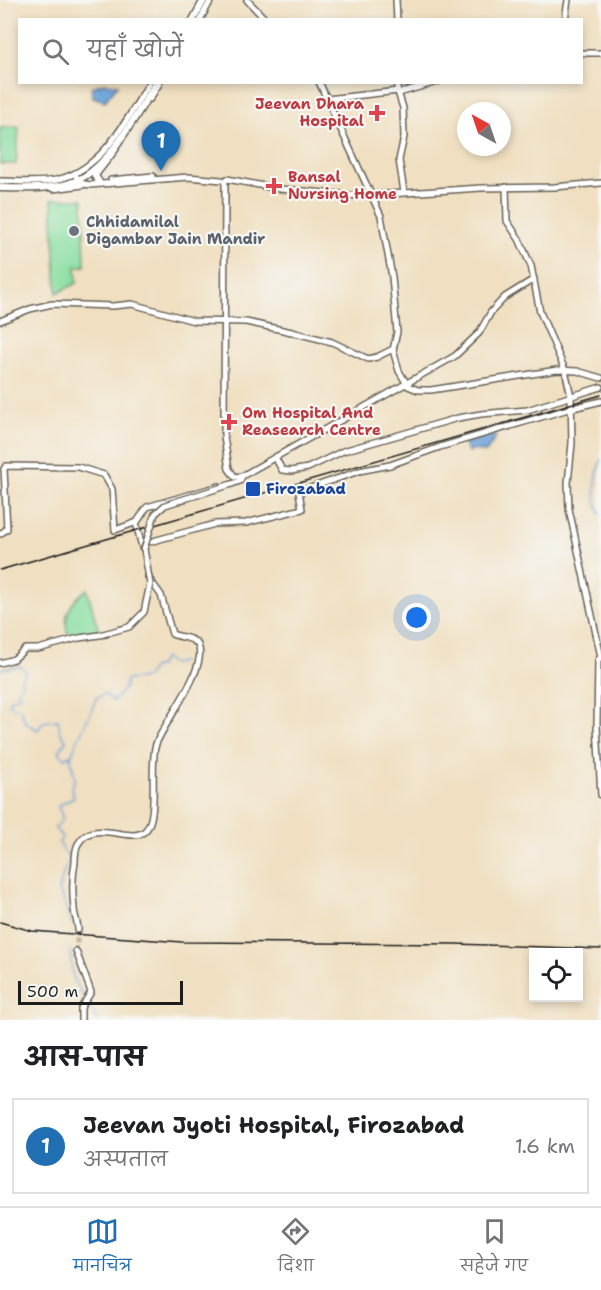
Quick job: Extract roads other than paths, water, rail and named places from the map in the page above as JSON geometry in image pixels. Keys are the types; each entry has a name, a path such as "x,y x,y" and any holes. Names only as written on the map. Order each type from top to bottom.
{"main road":[{"path":"196,18 206,0"},
{"path":"79,177 96,176 154,84"},
{"path":"0,186 56,186 79,177 98,162 111,147 154,84"}],"street":[{"path":"247,0 264,18"},
{"path":"396,0 397,18"},
{"path":"565,18 568,0"},
{"path":"583,53 601,52"},
{"path":"320,84 381,216 392,277 397,332 393,349 406,383 414,388 426,390 565,370 581,371 601,378"},
{"path":"397,84 403,108 404,137 399,160 404,192"},
{"path":"327,99 398,92 429,84"},
{"path":"79,177 88,181 96,176 141,179"},
{"path":"79,177 141,179 192,177 334,195 372,196 404,192 554,187 601,183"},
{"path":"224,180 225,446 229,469 235,477"},
{"path":"506,187 507,221 521,242 534,279 540,312 565,370 571,396 572,443 567,495 601,657 598,660 597,699 601,795"},
{"path":"0,534 8,529 4,469 8,466 78,467 104,475 112,489 113,529 136,523 147,507 230,482 235,477 242,476 459,353 479,333 490,312 505,297 534,279"},
{"path":"0,321 36,308 65,303 113,306 132,304 189,320 246,322 292,332 332,342 368,359 393,349"},
{"path":"275,457 282,470 300,470 343,451 458,418 527,410 601,387"},
{"path":"142,544 215,524 240,524 302,509 299,492 359,471 390,465 440,447 601,401"},
{"path":"101,634 132,626 146,609 150,584 144,551 158,509 240,481 242,476"},
{"path":"0,663 14,659 25,649 38,649 72,639 126,630 134,625 144,609 148,586 142,544 136,523"},
{"path":"78,930 71,882 77,845 86,836 95,832 132,834 147,829 153,800 156,746 198,664 200,650 198,645 190,639 172,634 160,593 147,576"},
{"path":"76,951 91,990 91,994 81,1008 81,1020"}],"water":[{"path":"101,84 118,85 105,101 93,97 91,87"},
{"path":"491,435 496,437 486,452 478,450 468,452 463,443"}],"waterway":[{"path":"601,460 595,494 601,514"},
{"path":"71,757 96,698 105,694 113,701 124,689 126,680 145,678 154,667 158,667 164,658 172,664 182,662"},
{"path":"0,669 20,666 26,671 21,680 22,686 18,689 19,696 10,699 9,704 20,709 25,722 38,730 43,722 58,720 60,732 66,740 59,752 65,758 70,755 75,779 71,788 74,797 58,806 63,819 55,828 62,837 59,843 70,860 58,891 63,898 71,923"},
{"path":"71,950 75,981 84,996"},
{"path":"87,1000 97,1020"}],"tunnel":[{"path":"76,951 78,930"}],"railway":[{"path":"0,570 601,395"},
{"path":"0,922 32,931 182,942 455,944 601,949"}],"place":[{"name":"Jeevan Dhara Hospital","path":"377,113"},
{"name":"Jeevan Jyoti Hospital, Firozabad","path":"161,171"},
{"name":"Bansal Nursing Home","path":"274,186"},
{"name":"Chhidamilal Digambar Jain Mandir","path":"74,231"},
{"name":"Om Hospital And Reasearch Centre","path":"229,422"},
{"name":"Firozabad","path":"253,489"}]}
